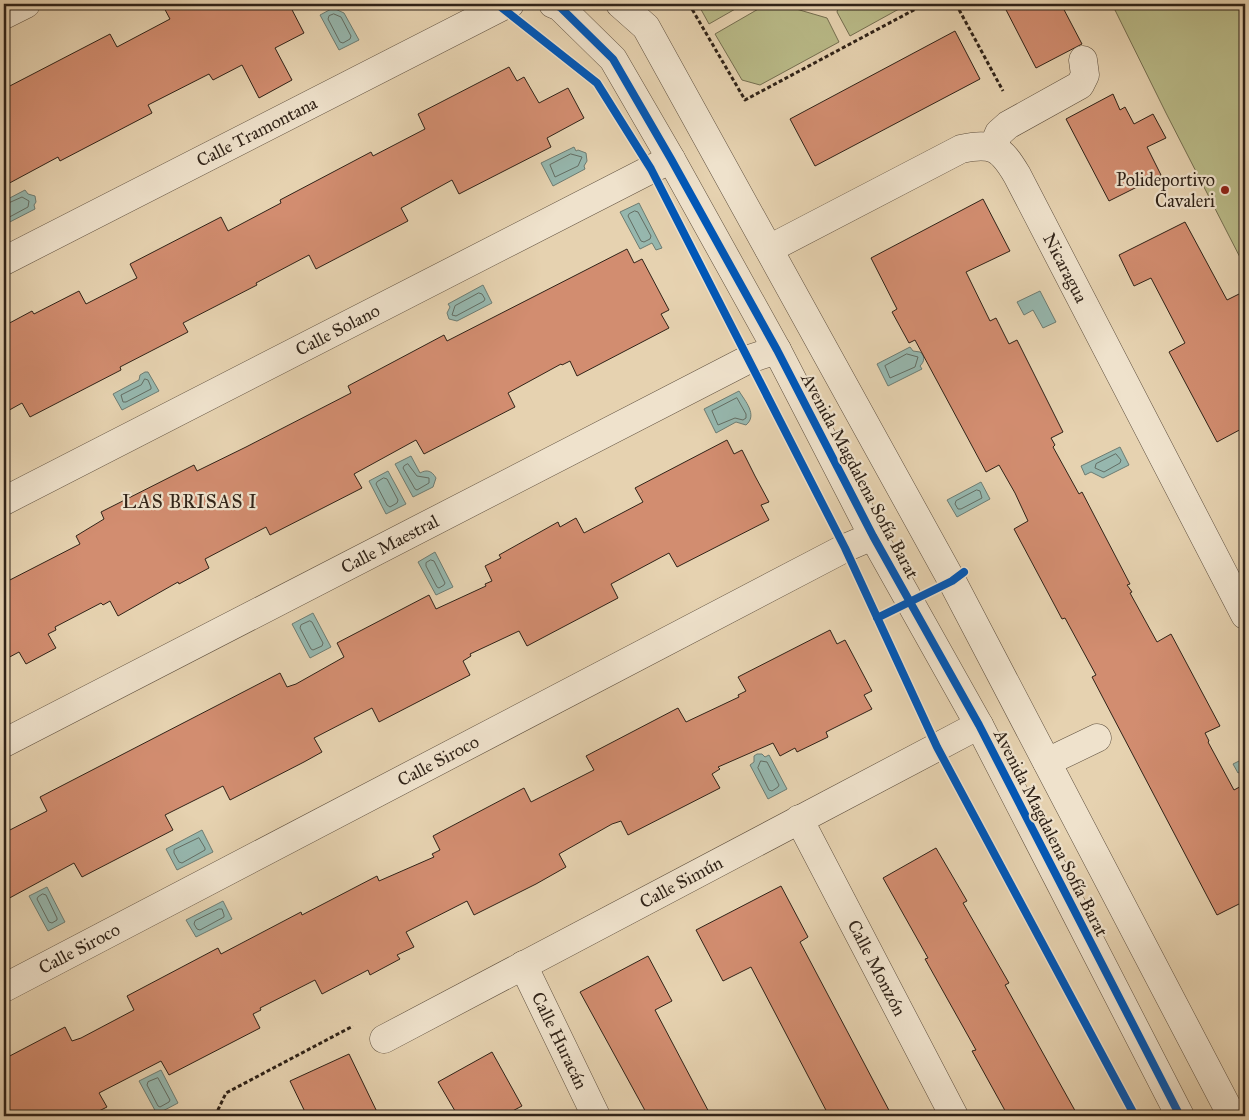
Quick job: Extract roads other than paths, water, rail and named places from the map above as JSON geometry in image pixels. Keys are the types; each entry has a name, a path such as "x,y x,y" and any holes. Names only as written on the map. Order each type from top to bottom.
{"street":[{"path":"4,15 26,4"},
{"name":"Calle Tramontana","path":"4,261 510,4"},
{"name":"Avenida Magdalena Sofía Barat","path":"620,4 646,26 952,581 1232,1116"},
{"name":"Avenida Magdalena Sofía Barat","path":"553,5 613,59 671,159 777,350 873,536 979,725 1180,1116"},
{"path":"768,249 961,149 977,146 993,147 1000,133 1008,124 1080,85 1085,75 1083,60"},
{"name":"Nicaragua","path":"993,147 1007,158 1017,175 1245,614"},
{"name":"Calle Solano","path":"4,501 671,159"},
{"name":"Calle Maestral","path":"4,743 748,359 777,350"},
{"name":"Calle Siroco","path":"4,988 845,548 873,536"},
{"name":"Calle Simún","path":"384,1039 979,725"},
{"path":"1047,762 1097,738"},
{"name":"Calle Monzón","path":"799,819 954,1116"},
{"name":"Calle Huracán","path":"523,965 596,1116"}],"water":[{"path":"333,8 344,13 359,40 339,50 320,15"},
{"path":"574,147 576,151 586,153 585,169 553,186 541,163"},
{"path":"25,190 28,194 35,196 35,209 4,225 4,201"},
{"path":"639,203 662,248 656,250 652,243 640,249 620,212"},
{"path":"483,285 492,303 457,321 449,319 447,313 450,307 448,304"},
{"path":"1040,291 1056,322 1043,328 1033,310 1024,315 1017,302"},
{"path":"910,347 913,351 920,352 923,355 924,360 920,366 922,369 888,386 877,364"},
{"path":"148,372 159,391 122,410 113,394 139,380 140,375"},
{"path":"739,391 751,412 749,421 746,425 736,422 716,433 704,409"},
{"path":"1120,447 1129,465 1103,478 1091,472 1085,475 1081,466"},
{"path":"411,456 420,473 429,471 436,478 433,487 413,497 395,464"},
{"path":"388,471 406,504 386,514 369,481"},
{"path":"981,482 990,499 957,517 947,500"},
{"path":"435,552 453,587 436,595 418,562"},
{"path":"313,613 331,647 310,658 292,624"},
{"path":"762,754 765,757 769,755 787,789 768,799 750,765 754,762 754,756"},
{"path":"1245,758 1245,769 1238,773 1233,764"},
{"path":"202,830 213,852 177,870 166,849"},
{"path":"47,887 65,922 48,931 29,896"},
{"path":"223,901 232,919 196,937 186,920"},
{"path":"161,1070 178,1103 157,1114 139,1081"}],"place":[{"name":"Polideportivo Cavaleri","path":"1225,190"}],"district":[{"name":"LAS BRISAS I","path":"190,501"}]}
